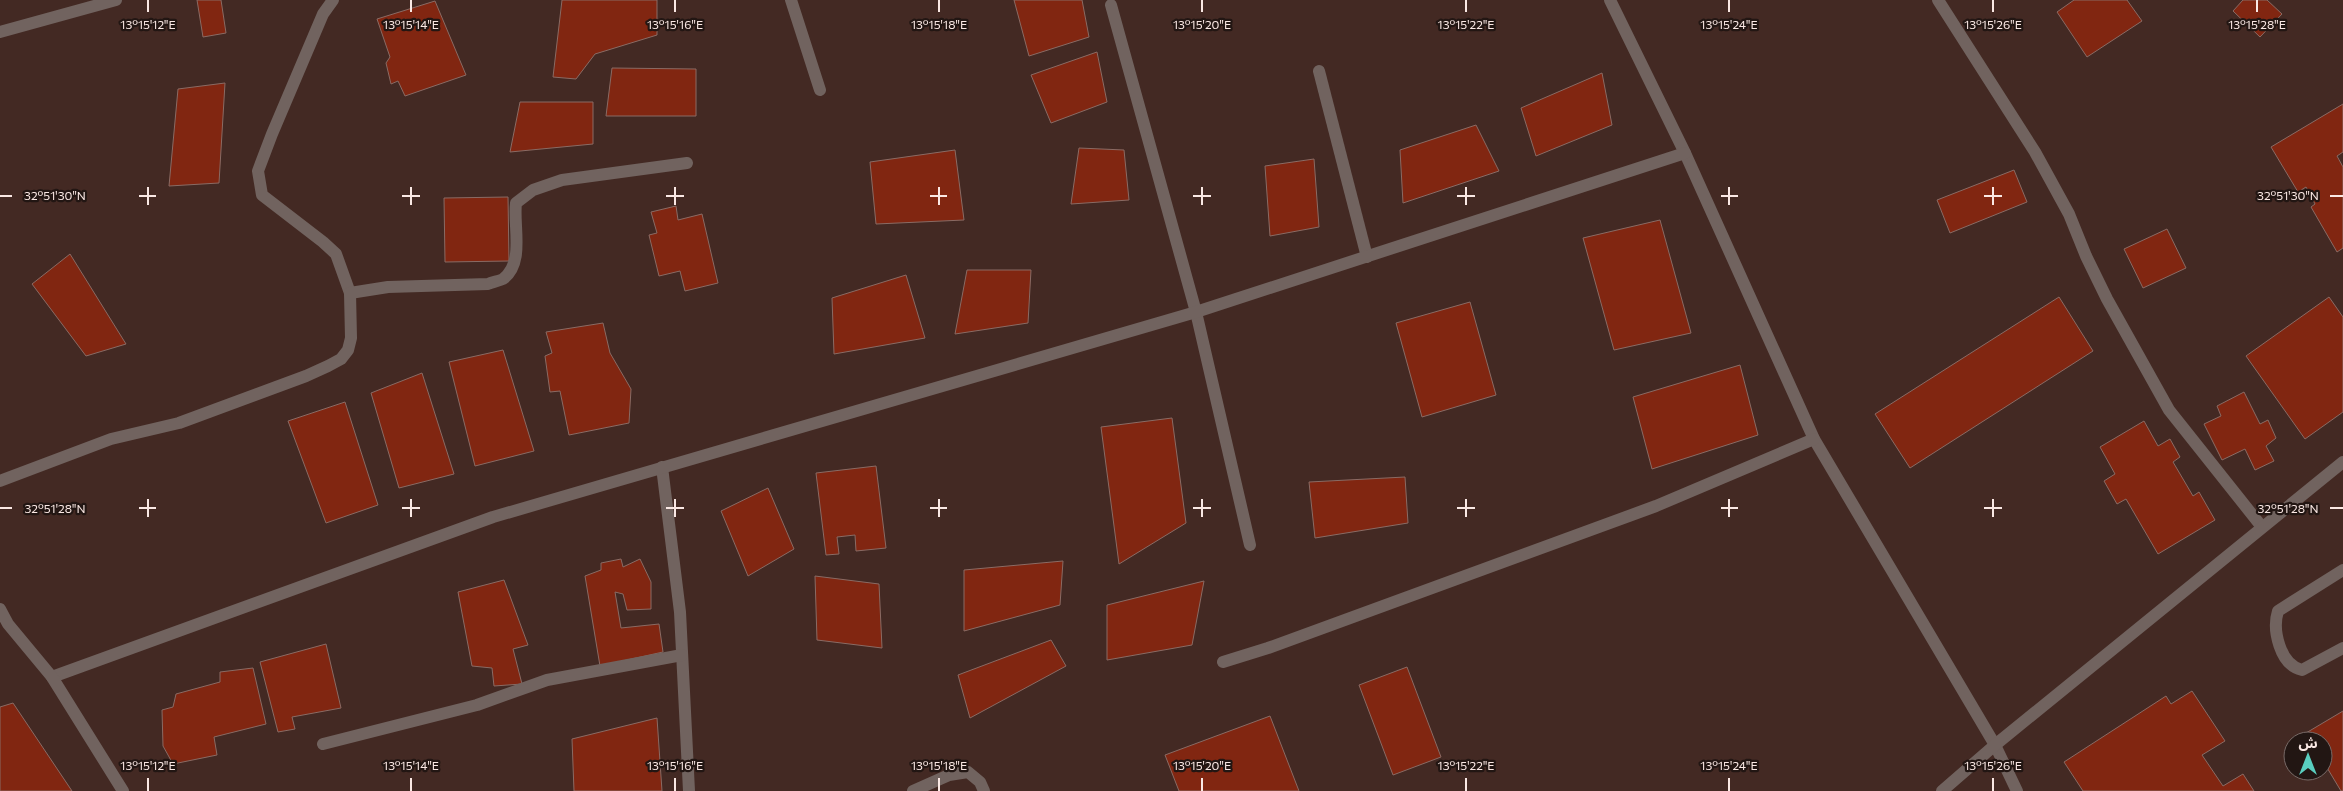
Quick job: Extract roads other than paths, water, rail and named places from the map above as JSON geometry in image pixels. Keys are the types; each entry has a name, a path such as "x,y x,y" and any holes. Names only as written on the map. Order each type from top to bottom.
{"street":[{"path":"0,32 116,0"},
{"path":"0,481 111,439 179,423 306,376 341,358 348,350 351,338 350,293 336,254 324,242 262,195 258,171 323,14 333,0"},
{"path":"791,0 820,90"},
{"path":"1610,0 1684,153 1814,439 1995,745 2016,791"},
{"path":"1938,0 2035,152 2070,214 2086,256 2107,300 2169,410 2262,527"},
{"path":"1111,5 1196,312 1250,545"},
{"path":"1319,71 1367,257"},
{"path":"52,677 493,517 1196,312 1684,153"},
{"path":"350,293 388,287 488,284 502,279 513,266 517,244 514,218 516,203 533,190 562,180 688,163"},
{"path":"1223,662 1656,506 1814,439"},
{"path":"1942,791 1995,745 2343,462"},
{"path":"662,467 680,612 689,791"},
{"path":"2343,570 2278,611 2274,628 2286,661 2292,668 2302,670 2343,648"},
{"path":"0,609 8,624 52,677 122,791"},
{"path":"324,744 477,705 548,680 682,655"},
{"path":"913,791 949,775 968,772 980,782 984,791"}]}
